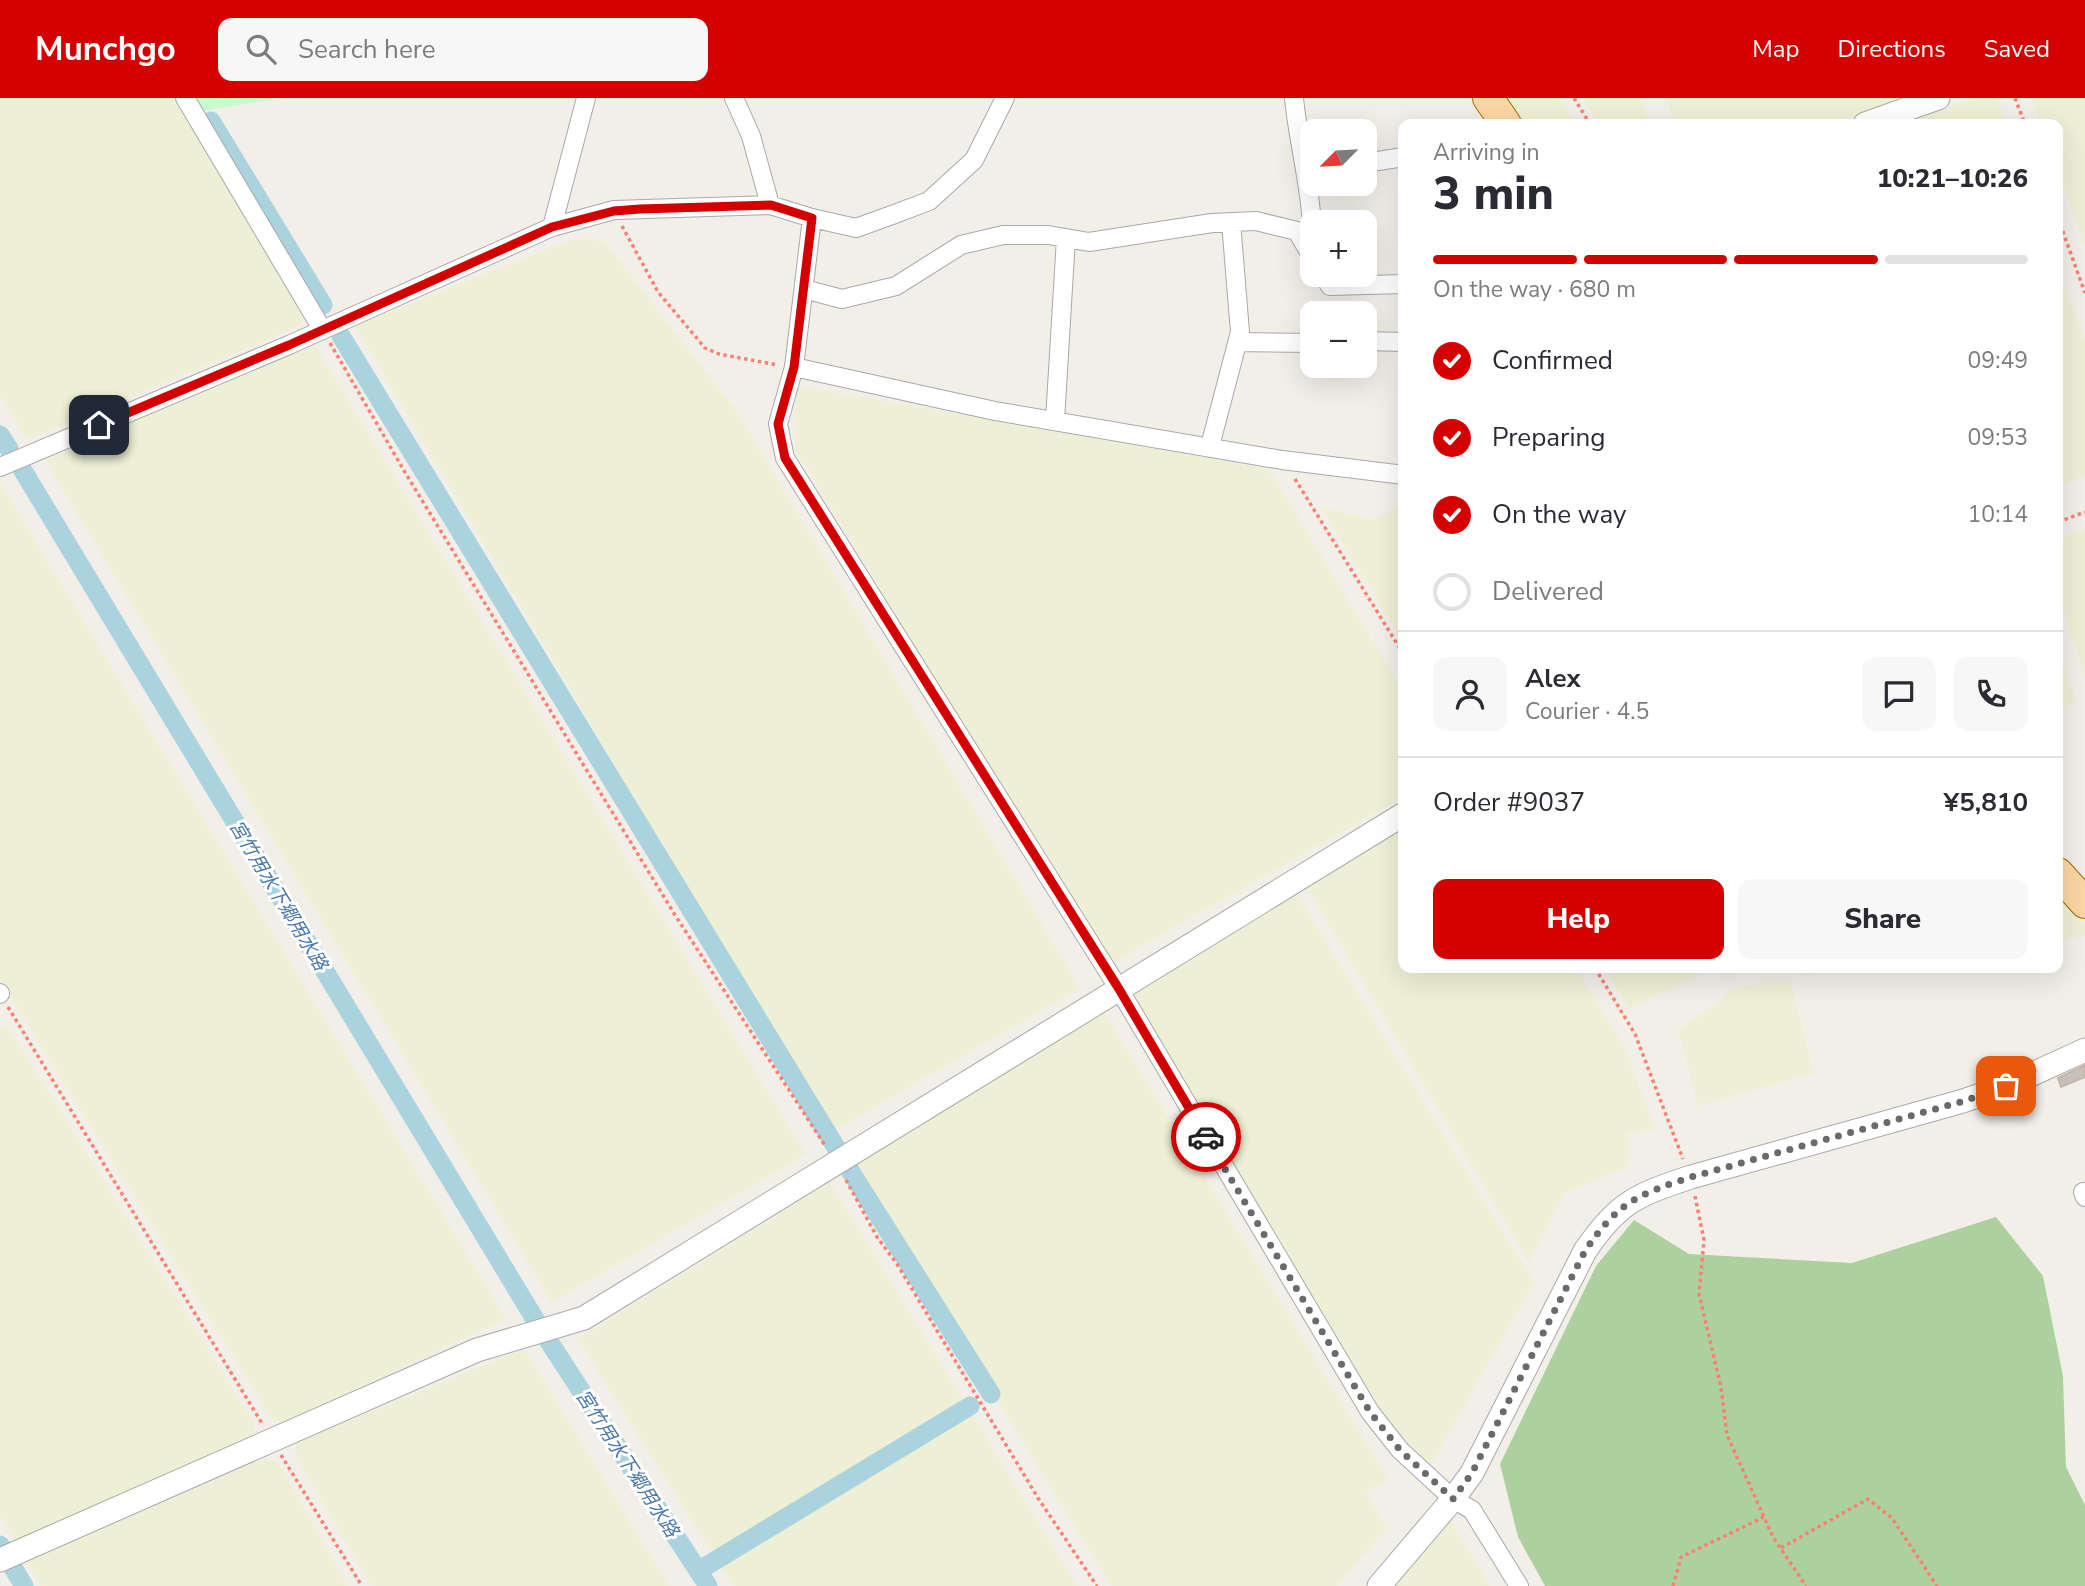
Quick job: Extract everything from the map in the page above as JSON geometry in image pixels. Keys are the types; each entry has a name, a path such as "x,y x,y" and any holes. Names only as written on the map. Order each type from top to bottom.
{"main road":[{"path":"2063,879 2085,903"}],"street":[{"path":"185,98 321,329"},
{"path":"552,227 586,98"},
{"path":"734,98 751,136 771,205"},
{"path":"4,465 552,227 614,211 771,205 856,228 929,201 974,160 1005,98"},
{"path":"1294,98 1300,127"},
{"path":"1879,119 1938,98"},
{"path":"1377,161 1398,158"},
{"path":"812,218 794,367 778,424 785,458 1119,989 1370,1412 1400,1450 1453,1499 1472,1510 1519,1586"},
{"path":"804,289 842,299 896,286 961,245 1003,235 1048,235 1089,242 1256,220 1297,231 1300,236"},
{"path":"1210,446 1240,332 1231,222"},
{"path":"1055,420 1066,238"},
{"path":"1377,285 1398,284"},
{"path":"1377,341 1398,342"},
{"path":"1237,342 1300,343"},
{"path":"794,367 995,411 1282,460 1398,474"},
{"path":"0,1560 477,1350 584,1318 1398,818"},
{"path":"1379,1586 1472,1473 1566,1286 1601,1228 1618,1209 1632,1199 1691,1177 1964,1101 2006,1086 2085,1050"}],"path":[{"path":"1574,98 1587,119"},
{"path":"2015,98 2023,119"},
{"path":"614,211 659,292 705,348 719,354 794,367"},
{"path":"2063,232 2085,293"},
{"path":"321,329 406,474 676,915 836,1162 877,1237 897,1264 1038,1498 1097,1586"},
{"path":"1282,460 1398,645"},
{"path":"2063,520 2085,512"},
{"path":"1598,973 1635,1034 1669,1128 1691,1177 1704,1240 1699,1294 1721,1387 1727,1435 1764,1517 1806,1586"},
{"path":"0,993 362,1586"},
{"path":"1781,1548 1868,1499 1892,1518 1937,1586"},
{"path":"1673,1586 1681,1557 1764,1517"}],"green space":[{"path":"0,98 173,98 304,312 300,326 27,440 0,395"},
{"path":"195,98 279,98 202,111"},
{"path":"1506,98 1559,98 1572,119 1521,119"},
{"path":"1584,98 1640,98 1648,119 1595,119"},
{"path":"1666,98 1904,98 1844,119 1674,119"},
{"path":"1977,98 1997,98 2004,119 1917,119"},
{"path":"2032,98 2085,98 2085,246 2063,185 2063,119 2039,119"},
{"path":"571,239 604,241 736,410 1080,988 832,1132 355,326"},
{"path":"2063,281 2085,341 2085,476 2063,484"},
{"path":"313,342 806,1155 552,1302 45,460"},
{"path":"796,385 1269,469 1398,684 1398,800 1109,965 795,448"},
{"path":"0,483 506,1319 283,1422 272,1419 0,979"},
{"path":"1320,506 1376,520 1398,506 1398,633"},
{"path":"2085,529 2085,675 2063,610 2063,537"},
{"path":"2063,663 2077,702 2063,706"},
{"path":"1398,827 1398,973 1578,973 1625,1048 1656,1131 1628,1132 1628,1166 1565,1193 1529,1262 1305,884"},
{"path":"1296,893 1534,1283 1430,1466 1383,1413 1130,994"},
{"path":"2063,902 2085,924 2085,936 2063,939"},
{"path":"1608,973 1702,973 1629,1009"},
{"path":"1724,973 1741,973 1725,978"},
{"path":"1790,980 1814,1073 1698,1106 1678,1030 1739,987"},
{"path":"1104,1012 1388,1479 1365,1493 1387,1528 1337,1586 1111,1586 854,1166"},
{"path":"7,1025 255,1425 252,1437 15,1541 0,1516 0,1029"},
{"path":"830,1182 1077,1586 733,1586 578,1339"},
{"path":"1996,1217 2043,1276 2063,1376 2066,1467 2085,1505 2085,1586 1545,1586 1518,1537 1500,1464 1596,1266 1634,1220 1689,1254 1852,1263"},
{"path":"524,1349 669,1586 372,1586 296,1457 296,1442"},
{"path":"265,1458 278,1462 348,1586 41,1586 26,1562"},
{"path":"1449,1520 1490,1586 1392,1586"}],"building":[{"path":"2085,1065 2085,1077 2061,1087 2058,1078"}],"waterway":[{"path":"211,121 323,305"},
{"path":"341,336 837,1149"},
{"name":"宮竹用水下郷用水路","path":"0,435 9,449"},
{"name":"宮竹用水下郷用水路","path":"22,469 536,1321"},
{"path":"849,1169 991,1394"},
{"name":"宮竹用水下郷用水路","path":"548,1340 708,1586"},
{"path":"698,1571 970,1406"},
{"path":"12,1566 24,1586"}],"way so far":[{"path":"1206,1137 1370,1412 1400,1450 1453,1499 1472,1473 1585,1251 1618,1209 1647,1192 1691,1177 1964,1101 2006,1086"}],"route":[{"path":"99,425 289,345 552,227 614,211 640,209 771,205 812,218 794,367 778,424 785,458 1119,989 1206,1137"}]}
